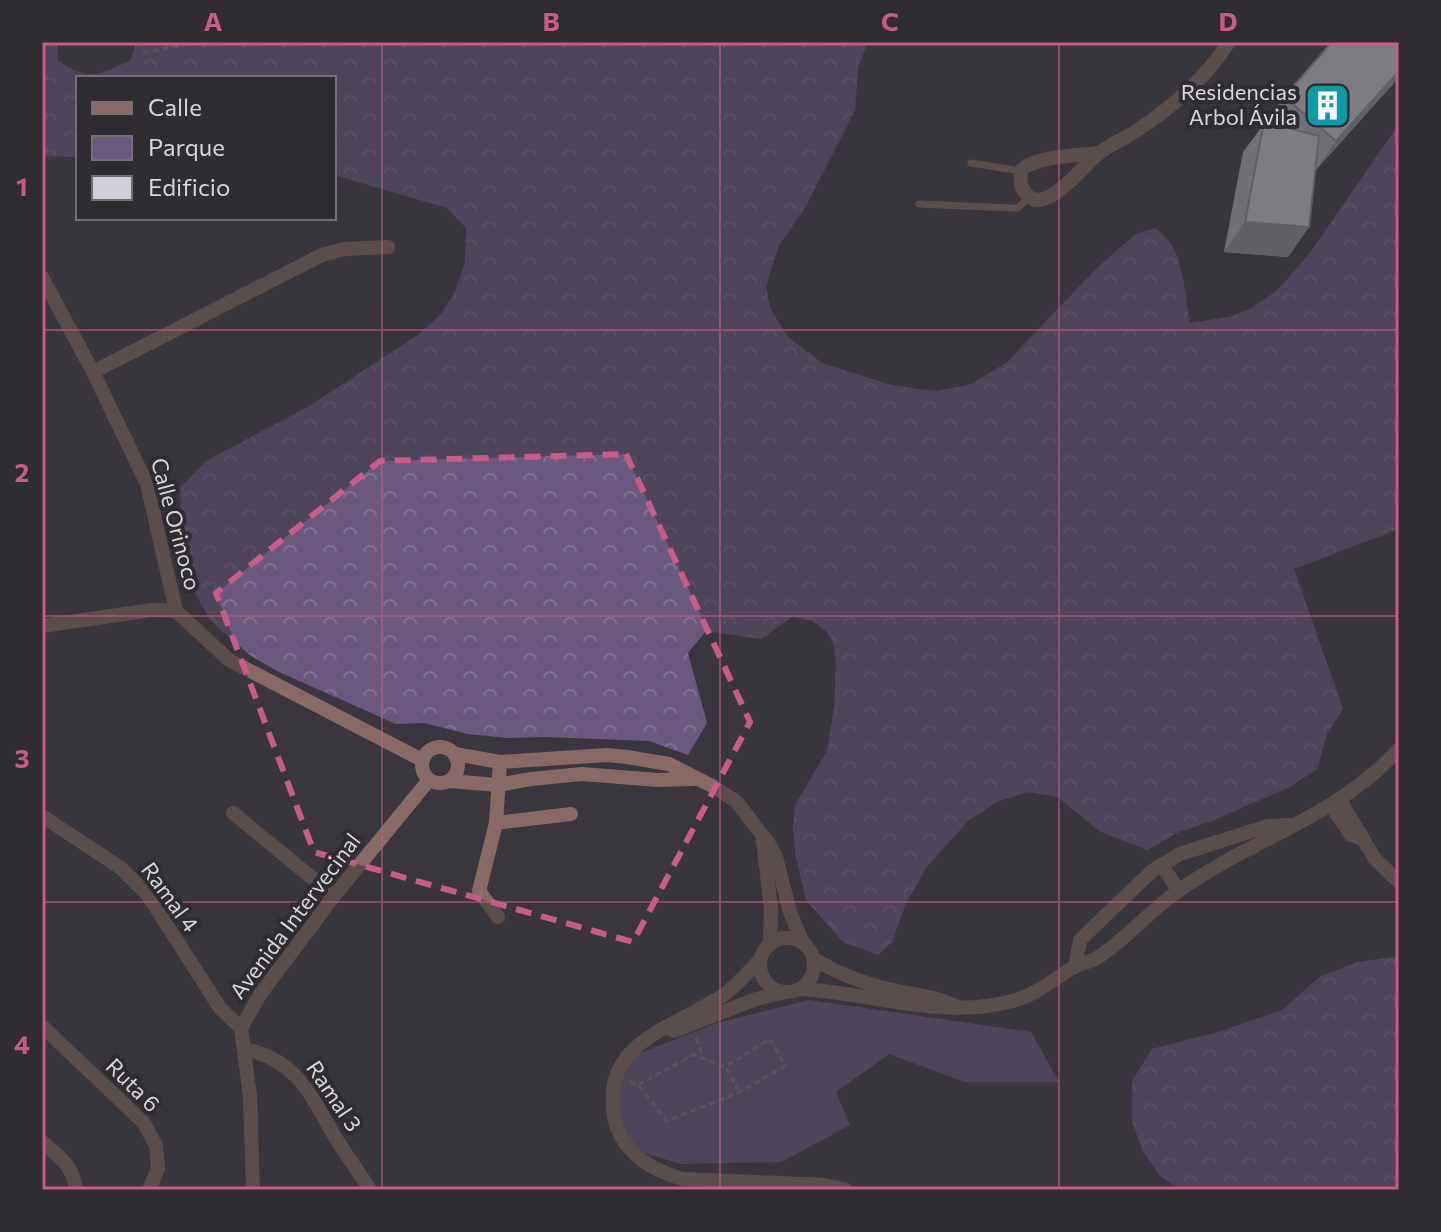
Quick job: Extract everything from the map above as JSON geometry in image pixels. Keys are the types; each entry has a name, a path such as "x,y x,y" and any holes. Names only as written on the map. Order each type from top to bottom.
{"street":[{"path":"1098,153 1025,165 1020,181 1028,198 1038,201 1052,197 1098,153 1168,110 1214,65 1229,42"},
{"path":"93,372 322,255 344,249 388,247"},
{"name":"Calle Orinoco","path":"42,277 93,372 147,484 176,611 229,660 422,760"},
{"path":"42,626 152,610 176,611"},
{"path":"694,779 658,780 582,774 498,785 439,783 429,780 423,773 422,760 434,747 445,747 455,754 500,762 607,755 669,764 737,802 763,836 776,857 787,903 803,943 813,958 833,971 856,980 939,998 963,1009"},
{"path":"658,1033 691,1025 756,999 801,989 836,991 939,1009 963,1009 1017,1000 1096,958 1178,890 1220,864 1336,803 1377,773 1399,749"},
{"path":"449,781 458,769 455,754"},
{"path":"625,778 631,768 627,757"},
{"path":"498,917 479,891 496,823 500,762"},
{"name":"Avenida Intervecinal","path":"253,1190 250,1096 241,1028 261,993 334,896 429,780"},
{"path":"1336,803 1351,835 1362,839 1375,859 1399,882"},
{"path":"233,813 334,896"},
{"path":"496,823 571,814"},
{"name":"Ramal 4","path":"42,816 121,868 147,894 220,1008 241,1028"},
{"path":"1075,967 1080,940 1136,884 1162,865 1180,854 1268,826 1295,825"},
{"path":"763,836 771,909 770,944 760,960 716,1000 642,1041 620,1067 612,1084 619,1132 633,1154 665,1174 683,1179 825,1185 846,1190"},
{"path":"1162,865 1178,890"},
{"path":"770,944 785,938 803,943"},
{"path":"801,989 812,976 813,958"},
{"path":"760,960 763,978 768,985 784,993"},
{"name":"Ruta 6","path":"42,1026 144,1123 156,1146 158,1168 149,1190"},
{"name":"Ramal 3","path":"244,1049 265,1053 291,1069 322,1110 370,1190"},
{"path":"42,1142 68,1162 76,1190"}],"lane":[{"path":"971,163 1021,171"},
{"path":"919,204 1018,208 1028,198"}],"path":[{"path":"143,53 197,42"},
{"path":"691,1025 703,1057"},
{"path":"615,1077 638,1085 667,1121 740,1092 785,1066 770,1039 725,1067"},
{"path":"638,1085 693,1055 725,1067 740,1092"}],"highlighted area":[{"path":"626,454 750,722 633,942 314,852 216,593 380,461"}],"green space":[{"path":"42,42 57,42 58,61 68,68 94,74 131,60 136,42 868,42 858,67 855,110 805,208 779,245 766,286 770,308 787,336 822,363 888,384 938,391 972,384 1007,362 1098,267 1136,234 1155,228 1173,247 1178,259 1190,323 1229,317 1250,309 1278,290 1309,254 1399,124 1399,529 1294,569 1343,709 1327,734 1317,769 1290,787 1179,832 1147,850 1099,831 1058,797 1028,792 999,801 969,820 926,868 906,903 892,942 878,955 843,942 806,900 795,852 795,805 827,751 834,708 834,646 828,633 813,621 792,617 761,639 706,631 688,653 707,723 688,755 649,741 507,738 468,734 424,723 396,724 279,672 251,656 210,620 195,593 181,513 180,488 206,461 306,408 418,335 440,315 454,294 465,263 466,228 447,208 336,176 336,76 76,76 76,157 42,156"},
{"path":"1399,956 1399,1190 1180,1190 1160,1176 1143,1151 1132,1122 1132,1081 1152,1049 1218,1032 1282,1010 1321,976 1358,962"},
{"path":"809,1000 1031,1032 1059,1082 965,1082 889,1054 836,1092 850,1125 781,1162 681,1164 638,1151 623,1129 617,1095 623,1071 638,1054 717,1023"}],"building":[{"name":"Residencias Arbol Ávila","path":"1332,42 1399,42 1399,71 1336,141 1284,97"},
{"path":"1264,122 1319,136 1309,227 1245,222"}],"place":[{"name":"Residencias Arbol Ávila","path":"1328,105"}]}
